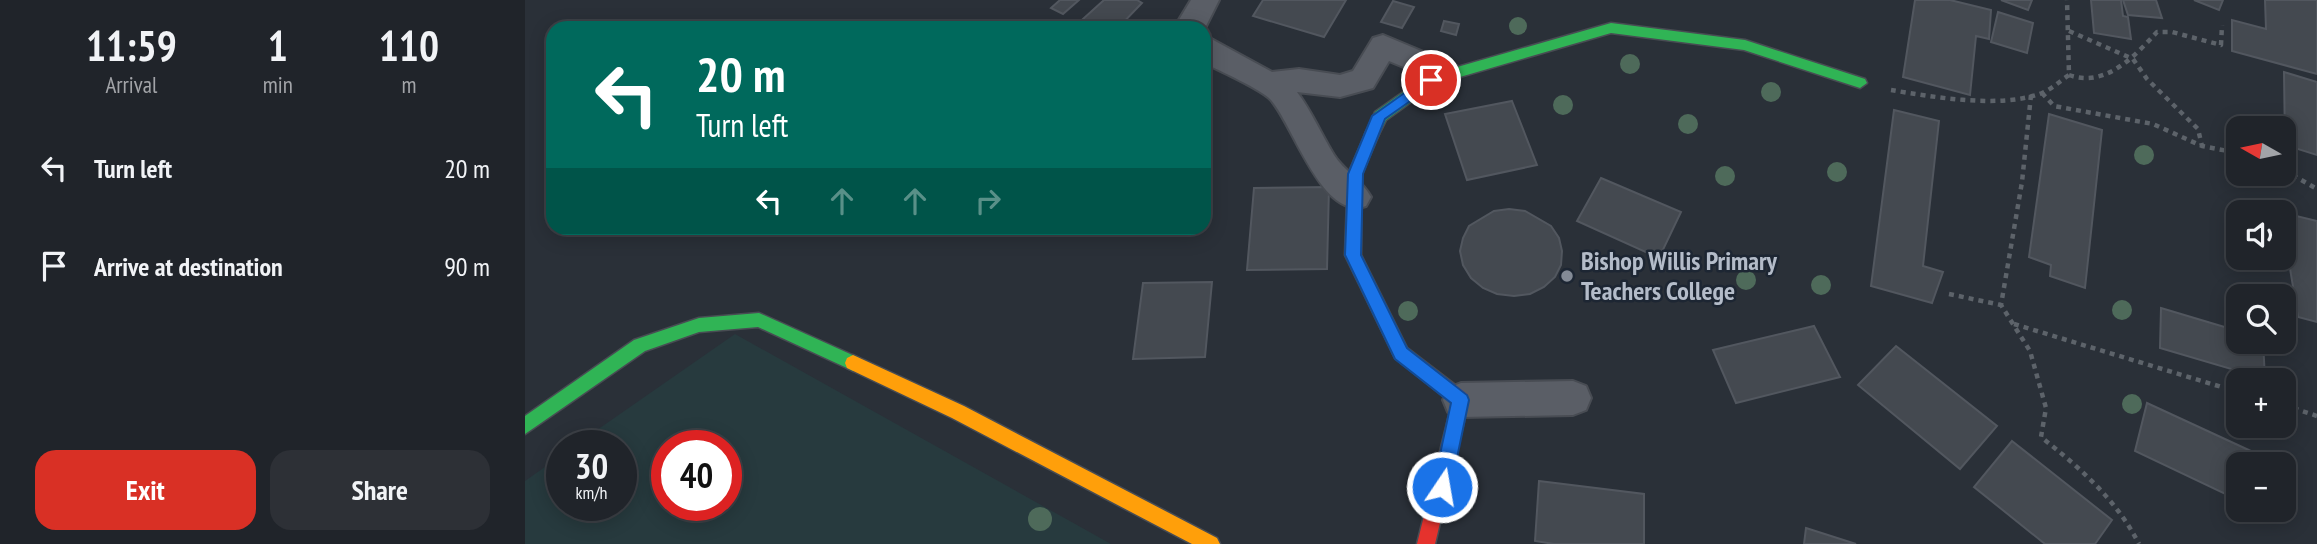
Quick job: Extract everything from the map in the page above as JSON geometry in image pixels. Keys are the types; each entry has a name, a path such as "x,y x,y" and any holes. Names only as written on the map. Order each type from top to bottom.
{"street":[{"path":"1192,21 1205,0"},
{"path":"1573,398 1461,400 1401,354 1353,255 1355,174 1380,116 1431,80 1611,28 1745,45 1860,83"},
{"path":"1270,84 1300,80 1340,86 1363,80 1383,46 1447,74"},
{"path":"1211,52 1280,90 1298,116 1324,166 1355,197"},
{"path":"525,426 640,345 699,325 759,320 958,412 1211,544"},
{"path":"1426,544 1461,400"}],"path":[{"path":"2067,0 2069,75"},
{"path":"2069,75 2084,80 2133,59 2157,32 2172,32 2221,45 2222,24"},
{"path":"2069,31 2133,59 2147,79 2199,129 2201,146"},
{"path":"1860,83 1922,96 1996,100 2042,93 2069,75"},
{"path":"2042,93 2054,106 2153,124 2201,146 2226,151"},
{"path":"2031,95 2022,182 2001,305 2030,351 2046,408 2042,437 2079,467 2131,526 2139,544"},
{"path":"2296,175 2317,189"},
{"path":"1949,294 2001,305"},
{"path":"2013,324 2226,387"},
{"path":"2296,409 2317,416"}],"green space":[{"path":"735,334 1111,544 525,544 525,481 546,466 546,521 637,521 637,430 597,430"}],"building":[{"path":"1060,0 1079,0 1063,14 1051,8"},
{"path":"1104,0 1137,0 1142,3 1125,21 1081,21"},
{"path":"1263,0 1346,0 1324,37 1253,16"},
{"path":"1915,0 1950,0 1991,10 1989,39 1976,36 1970,95 1903,77"},
{"path":"2001,0 2032,0 2028,10"},
{"path":"2091,0 2121,0 2123,16 2128,17 2131,39 2094,33"},
{"path":"2123,0 2156,0 2162,18 2128,15"},
{"path":"2194,0 2223,0 2219,10"},
{"path":"2265,0 2317,0 2317,74 2232,51 2232,20 2266,29"},
{"path":"1393,1 1414,7 1402,28 1381,22"},
{"path":"1998,12 2033,23 2027,53 1991,42"},
{"path":"1444,21 1459,24 1456,35 1441,31"},
{"path":"2284,72 2317,82 2317,155 2296,148 2296,116 2285,116"},
{"path":"1512,101 1537,165 1467,180 1445,114"},
{"path":"1894,110 1939,121 1923,266 1943,272 1932,303 1871,286"},
{"path":"2049,114 2102,130 2085,288 2050,276 2051,265 2029,257"},
{"path":"1601,178 1681,212 1659,258 1577,221"},
{"path":"1329,187 1327,269 1247,270 1254,188"},
{"path":"1494,211 1525,211 1551,226 1559,238 1561,265 1555,277 1530,294 1497,294 1483,288 1471,278 1463,265 1460,251 1469,226"},
{"path":"2296,216 2317,221 2317,322 2298,317 2296,284 2293,284 2290,270 2296,270"},
{"path":"1212,282 1205,357 1133,359 1143,283"},
{"path":"2161,308 2226,327 2226,354 2264,354 2264,368 2228,368 2160,348"},
{"path":"1814,326 1840,377 1736,403 1713,350"},
{"path":"1896,346 1997,426 1960,469 1858,385"},
{"path":"2147,403 2253,452 2226,452 2226,494 2135,451"},
{"path":"2012,441 2112,520 2095,544 2045,544 1974,487"},
{"path":"1539,481 1644,494 1644,544 1554,544 1535,541"},
{"path":"1806,528 1856,544 1804,544"}],"traffic: fast":[{"path":"1372,134 1380,116 1431,80 1611,28 1745,45 1860,83"},
{"path":"525,426 640,345 699,325 759,320 853,363"}],"traffic: slow":[{"path":"853,363 958,412 1211,544"}],"traffic: jam":[{"path":"1372,134 1355,174 1353,255 1401,353 1461,400 1426,544"}],"place":[{"name":"Bishop Willis Primary Teachers College","path":"1567,276"}],"route":[{"path":"1431,80 1380,116 1355,174 1353,255 1401,354 1461,400 1442,487"}]}
